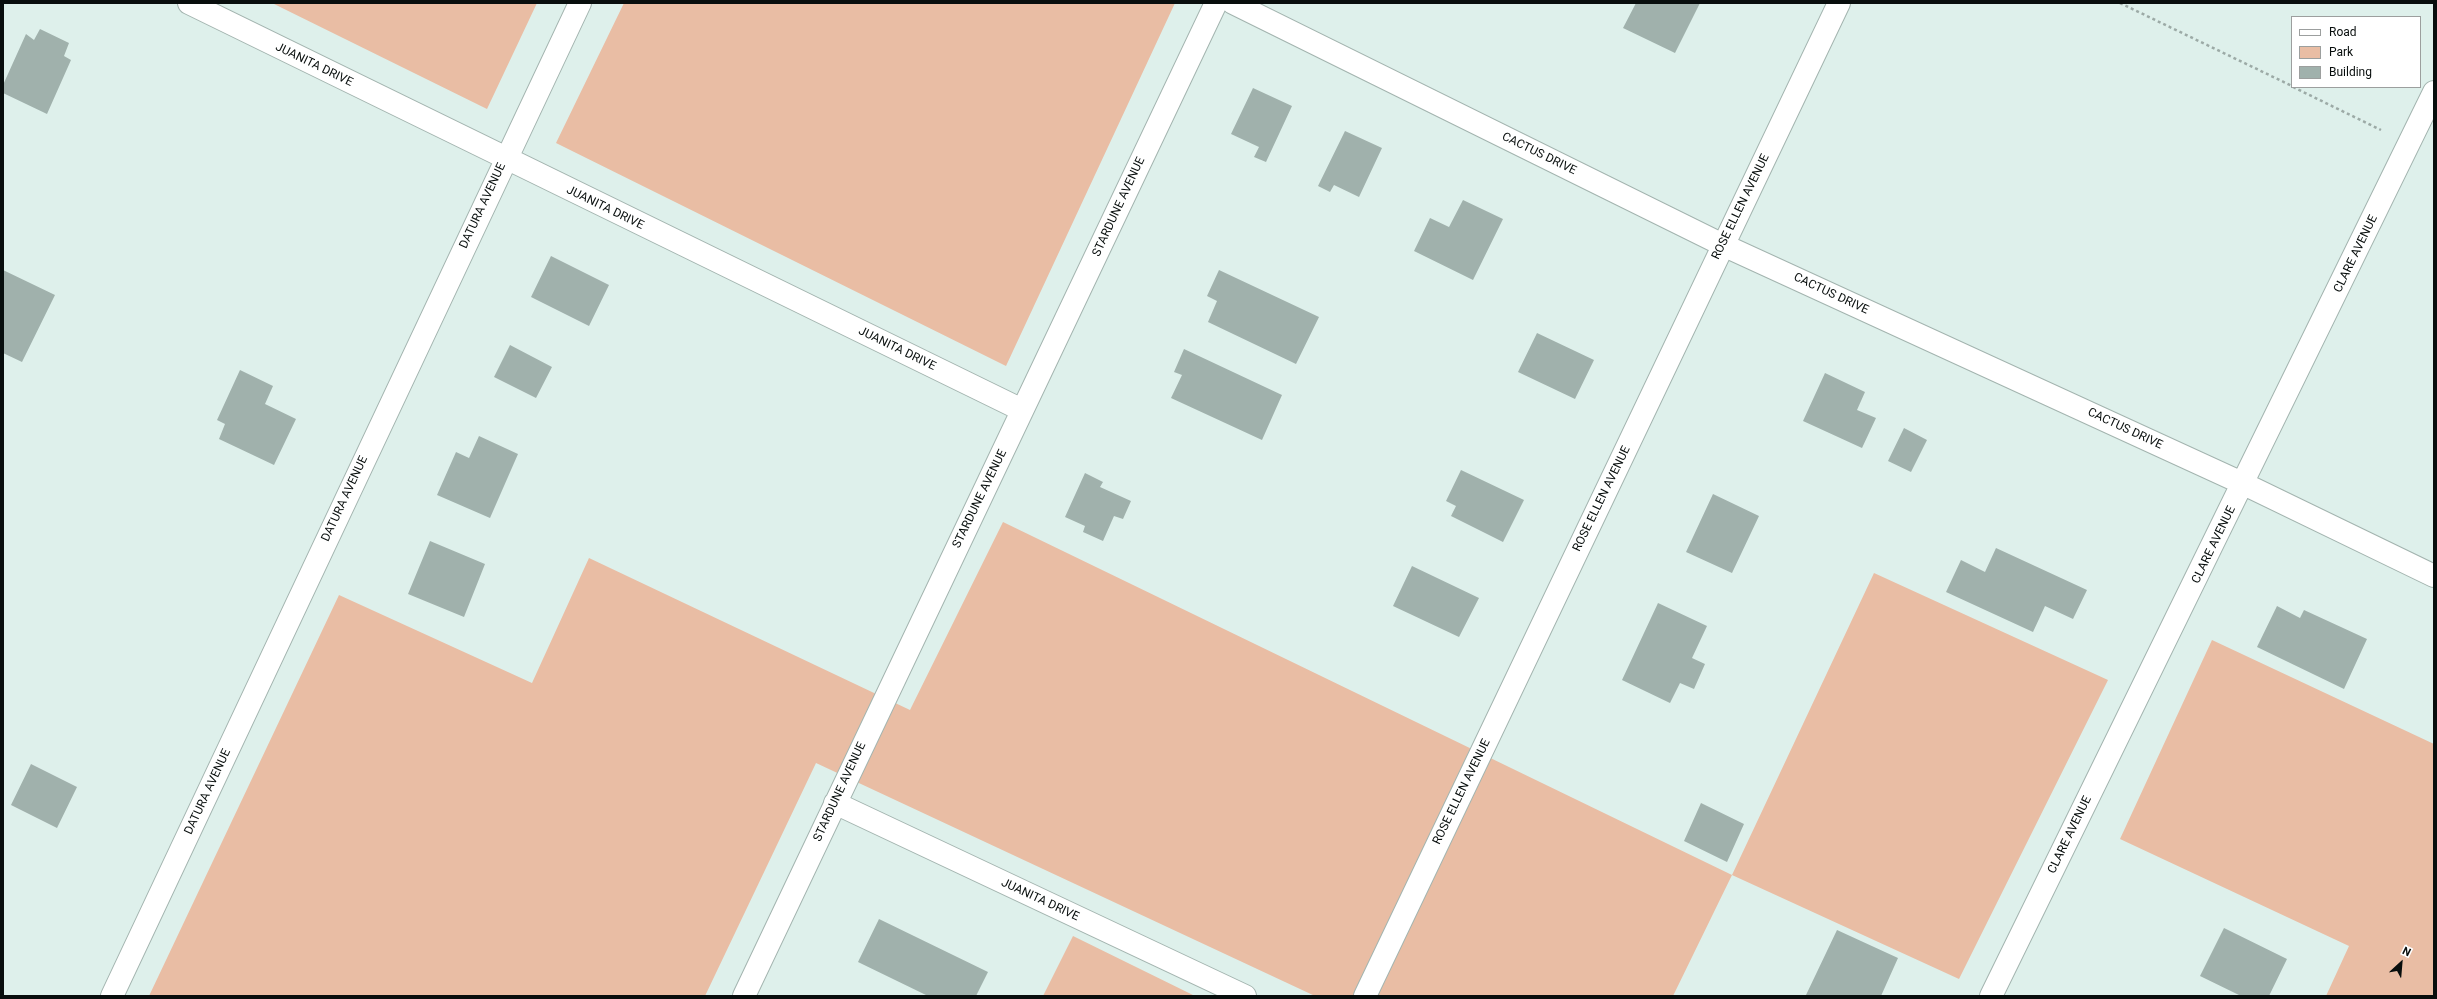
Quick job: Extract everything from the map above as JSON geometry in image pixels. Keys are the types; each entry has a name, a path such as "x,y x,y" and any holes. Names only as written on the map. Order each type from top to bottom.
{"street":[{"name":"JUANITA DRIVE","path":"189,3 505,159 1022,410"},
{"name":"DATURA AVENUE","path":"112,996 505,159 580,3"},
{"name":"STARDUNE AVENUE","path":"744,996 1216,3"},
{"name":"CACTUS DRIVE","path":"1233,3 1724,245 2244,484 2434,576"},
{"name":"ROSE ELLEN AVENUE","path":"1365,996 1839,3"},
{"name":"CLARE AVENUE","path":"1991,996 2244,484 2434,92"},
{"name":"JUANITA DRIVE","path":"835,803 1245,996"}],"path":[{"path":"2120,3 2291,86"},
{"path":"2295,88 2409,143"}],"green space":[{"path":"272,3 537,3 487,109"},
{"path":"624,3 1175,3 1006,366 556,143"},
{"path":"1003,522 1732,875 1673,996 1315,996 816,763 705,996 149,996 339,595 532,683 589,558 910,710"},
{"path":"1874,573 2108,680 1959,979 1732,875"},
{"path":"2212,640 2434,744 2434,996 2326,996 2349,946 2120,839"},
{"path":"1073,936 1195,996 1043,996"}],"building":[{"path":"1636,3 1700,3 1675,53 1623,28"},
{"path":"40,29 69,43 64,56 71,60 47,114 3,93 3,85 26,34 34,40"},
{"path":"1253,88 1292,106 1266,162 1254,157 1259,147 1231,134"},
{"path":"1345,131 1382,148 1359,197 1334,185 1330,192 1318,186"},
{"path":"1463,200 1503,219 1473,280 1414,251 1430,218 1449,227"},
{"path":"551,256 609,285 589,326 531,297"},
{"path":"3,270 55,295 22,362 3,353"},
{"path":"1219,270 1319,317 1296,364 1208,322 1217,301 1207,296"},
{"path":"1537,333 1594,360 1575,399 1518,372"},
{"path":"510,345 552,367 536,398 494,377"},
{"path":"1184,349 1282,395 1262,440 1171,398 1182,375 1174,372"},
{"path":"240,370 273,386 265,404 296,419 274,465 219,439 225,424 217,420"},
{"path":"1825,373 1865,392 1857,410 1876,418 1862,448 1803,421"},
{"path":"1904,428 1927,440 1911,472 1888,461"},
{"path":"479,436 518,454 490,518 437,495 456,452 469,458"},
{"path":"1461,470 1524,500 1503,542 1451,516 1456,506 1446,501"},
{"path":"1085,473 1103,482 1100,487 1131,501 1123,519 1114,516 1103,541 1083,532 1085,526 1065,517"},
{"path":"1713,494 1759,516 1732,573 1686,552"},
{"path":"430,541 485,564 464,617 408,594"},
{"path":"1996,548 2087,590 2073,619 2045,606 2033,632 1946,592 1961,560 1985,572"},
{"path":"1412,566 1479,598 1459,637 1393,606"},
{"path":"1658,603 1707,626 1692,658 1705,664 1694,689 1680,683 1670,703 1622,680"},
{"path":"2277,606 2300,618 2304,610 2367,639 2344,689 2257,647"},
{"path":"31,764 77,787 57,828 11,805"},
{"path":"1701,803 1744,824 1727,862 1684,841"},
{"path":"879,919 988,972 976,996 928,996 858,962"},
{"path":"2224,928 2287,959 2269,996 2241,996 2200,976"},
{"path":"1837,930 1898,958 1881,996 1806,995"}]}
